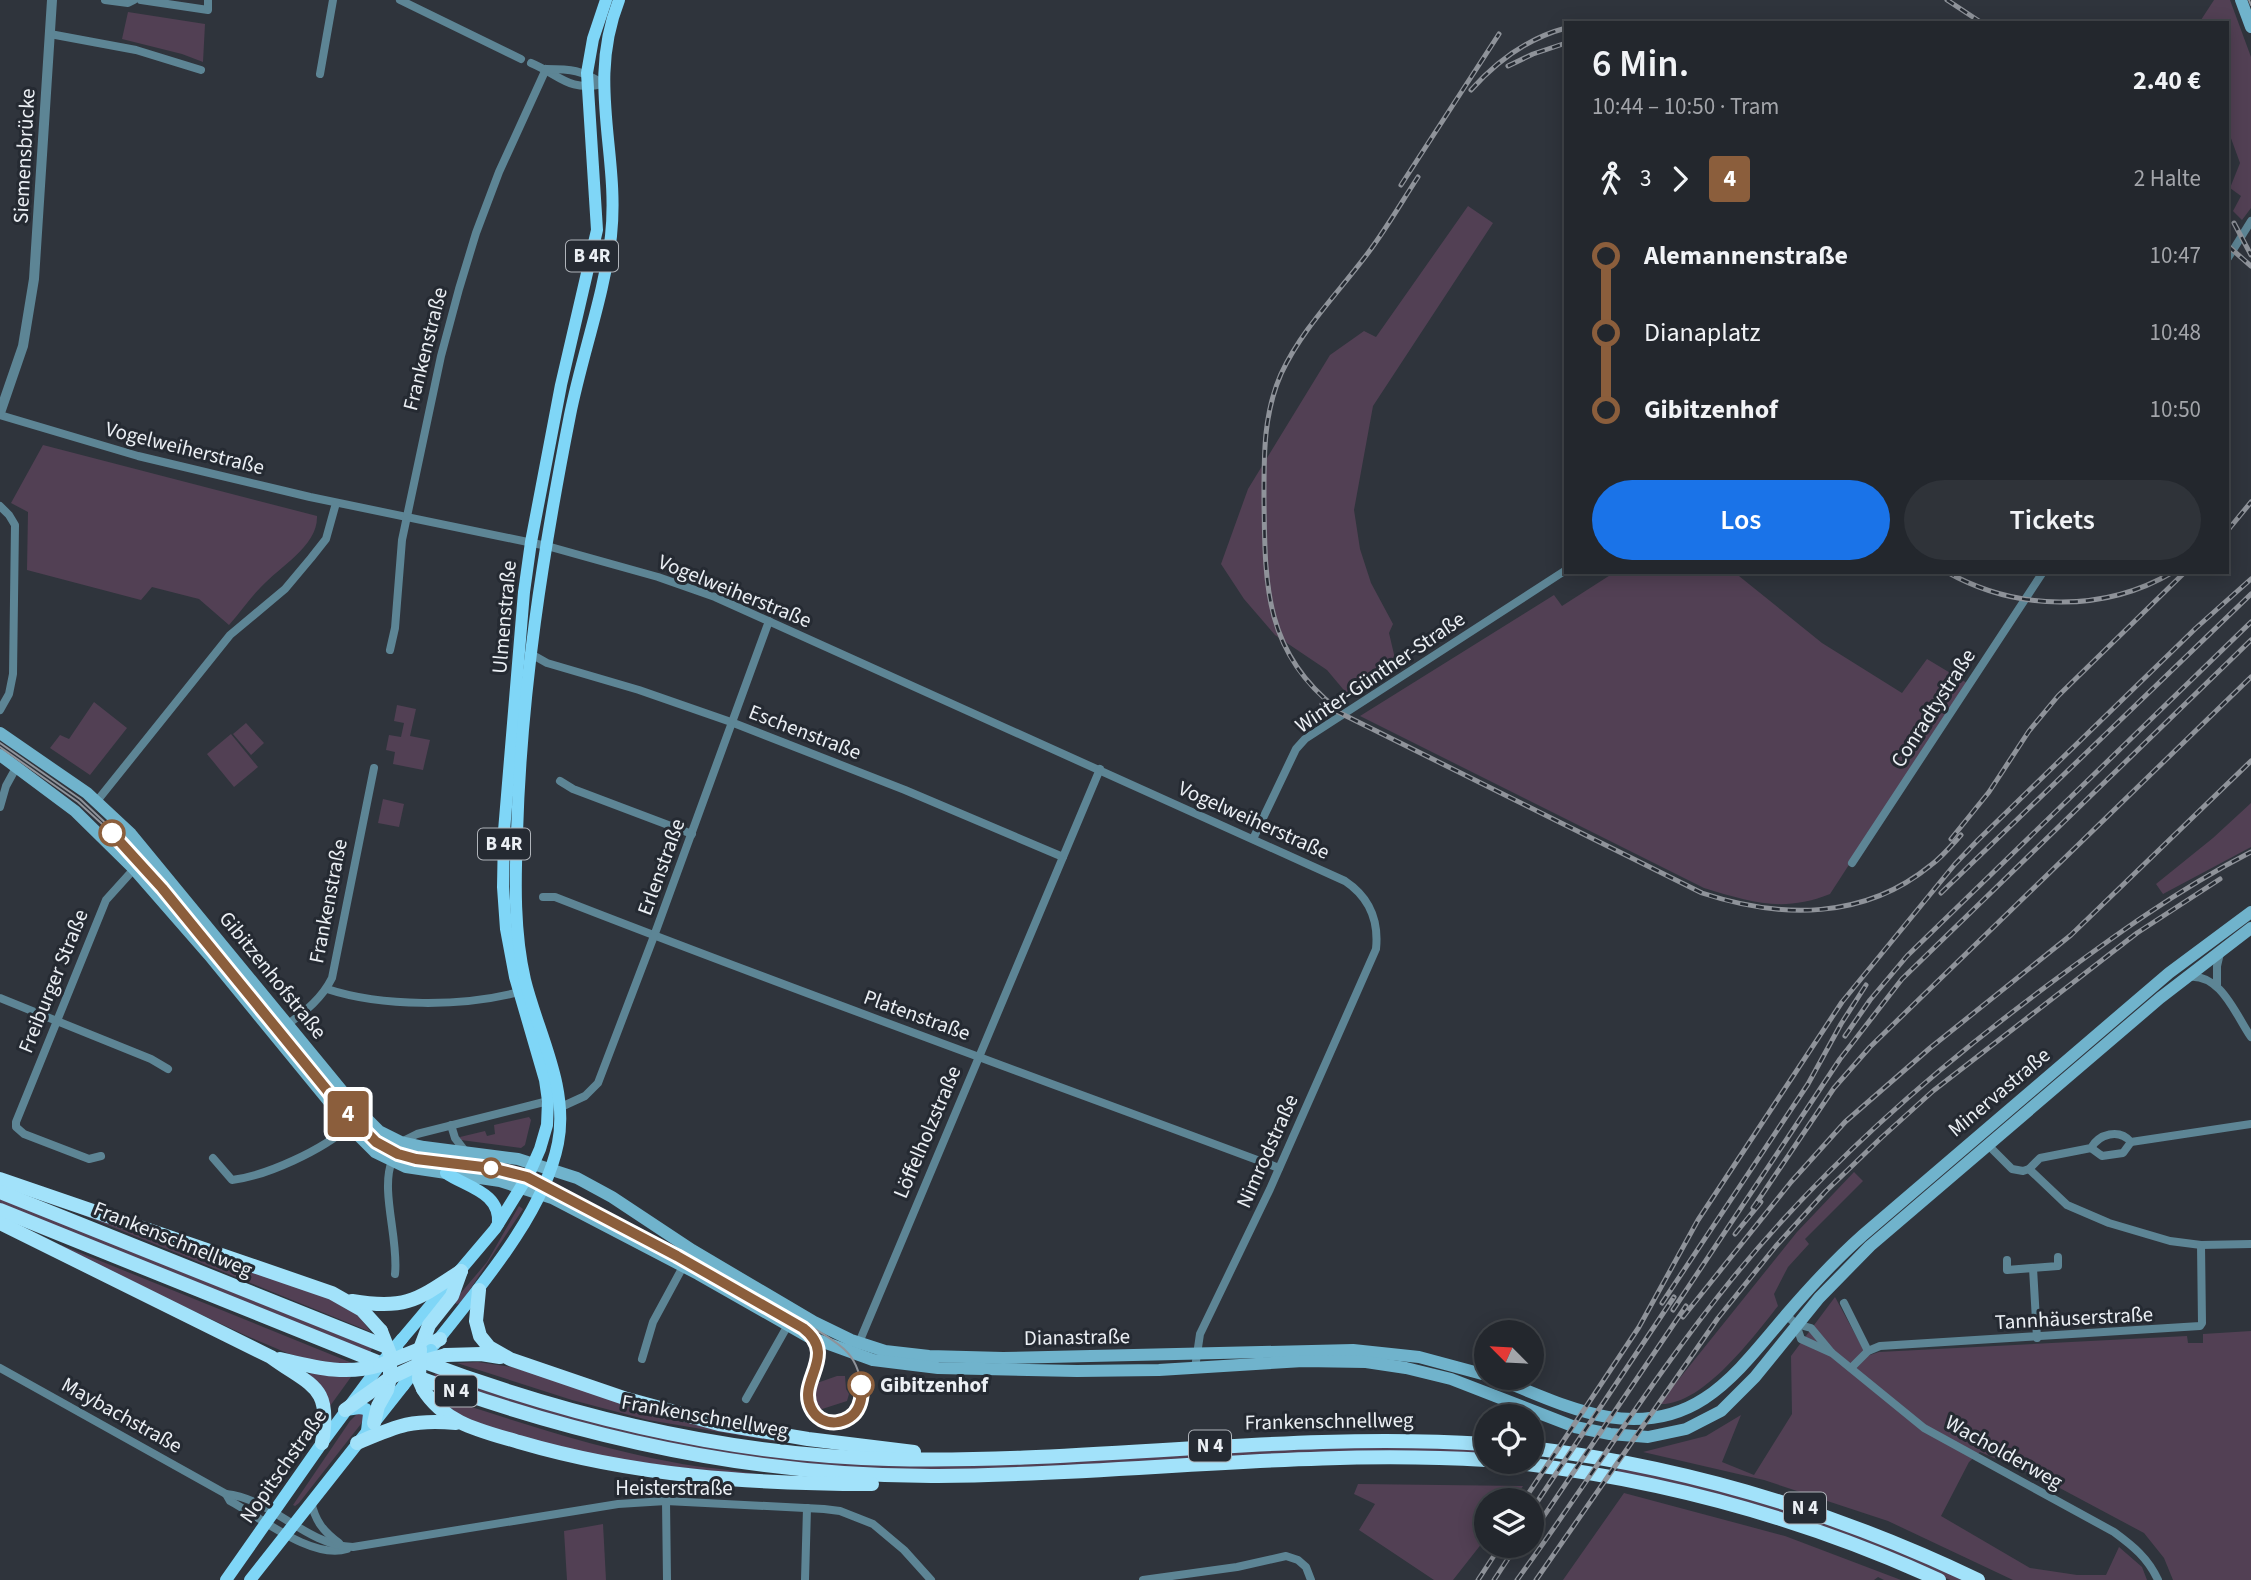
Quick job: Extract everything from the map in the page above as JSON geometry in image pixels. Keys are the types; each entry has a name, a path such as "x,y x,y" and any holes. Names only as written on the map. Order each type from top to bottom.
{"highway":[{"path":"0,1179 347,1300 367,1314 382,1331 379,1365 392,1382"},
{"name":"Frankenschnellweg","path":"0,1192 452,1372 595,1417 685,1437 790,1453 935,1460 1348,1439 1474,1444"},
{"name":"Frankenschnellweg","path":"0,1210 366,1358 475,1398 634,1443 728,1461 838,1473 936,1476 1011,1475 1318,1457 1474,1459"},
{"path":"0,1223 271,1357 309,1383 320,1394 325,1403 326,1415 322,1443"},
{"path":"347,1300 387,1306 408,1303 426,1295 461,1271"},
{"path":"461,1271 452,1296 429,1325 427,1346 419,1364 420,1383 426,1394 447,1415 464,1424"},
{"path":"479,1290 477,1321 480,1336 489,1347 510,1359"},
{"path":"271,1357 327,1370 379,1365 427,1346"},
{"path":"345,1410 419,1364 446,1355 481,1354 510,1359 627,1399 719,1424 808,1439 908,1450 935,1460"},
{"path":"371,1427 378,1406 392,1382"},
{"path":"357,1443 395,1427 428,1420 464,1424 578,1457 693,1477 777,1483 881,1484 936,1476"},
{"name":"N 4","path":"1544,1450 1623,1461 1749,1491 1880,1536 1978,1580"},
{"name":"N 4","path":"1544,1467 1615,1477 1730,1503 1831,1535 1938,1580"}],"main road":[{"name":"B 4R","path":"587,73 593,39 606,0"},
{"name":"B 4R","path":"603,84 608,35 619,0"},
{"path":"2241,0 2251,27"},
{"name":"Ulmenstraße","path":"534,1163 545,1133 544,1075 519,992 505,922 503,858 522,618 531,542 561,385 597,230 587,73"},
{"name":"Ulmenstraße","path":"551,1168 559,1136 561,1107 526,982 517,926 518,792 531,654 547,546 572,408 611,235 612,190 603,84"},
{"name":"Gibitzenhofstraße","path":"0,733 97,801 150,856 367,1120 385,1135 551,1168"},
{"name":"Gibitzenhofstraße","path":"0,755 75,811 134,869 200,944 369,1148 392,1161 419,1170 484,1178 541,1193"},
{"name":"Minervastraße","path":"1528,1390 1571,1407 1605,1416 1639,1419 1671,1414 1702,1401 1725,1384 1747,1362 1831,1265 1875,1223 2169,973 2251,912"},
{"name":"Minervastraße","path":"1567,1424 1600,1433 1648,1437 1678,1432 1721,1410 1743,1390 1782,1345 1796,1324 1854,1261 2185,978 2251,928"},
{"name":"B 4R","path":"379,1365 498,1224 534,1163"},
{"name":"B 4R","path":"427,1346 479,1290 541,1193 551,1168"},
{"name":"Dianastraße","path":"551,1168 595,1187 692,1250 857,1349 898,1365 1094,1371 1195,1368 1311,1360 1390,1365 1457,1381 1567,1424"},
{"path":"446,1173 486,1195 497,1209 498,1224"},
{"name":"Dianastraße","path":"541,1193 818,1341 857,1349 943,1357 1070,1358 1367,1350 1432,1359 1474,1371"},
{"path":"452,1296 450,1305 456,1310 463,1310"},
{"name":"Nopitschstraße","path":"226,1580 379,1365"},
{"path":"345,1410 366,1409 371,1427"},
{"name":"Nopitschstraße","path":"250,1580 371,1427"}],"street":[{"name":"Siemensbrücke","path":"0,414 23,346 34,279 52,0"},
{"path":"105,0 128,3 134,0"},
{"path":"141,0 208,10 208,0"},
{"path":"320,74 333,0"},
{"path":"400,0 522,59"},
{"path":"49,39 136,50 201,70"},
{"path":"531,63 546,69 565,83 587,88 603,84"},
{"path":"546,69 587,73 603,84"},
{"name":"Frankenstraße","path":"390,650 395,628 399,569 407,518 441,356 476,233 499,172 546,69"},
{"path":"2229,256 2251,221"},
{"name":"Vogelweiherstraße","path":"0,414 138,456 336,503 547,546 658,577 715,597 1345,881 1358,890 1374,916 1377,949"},
{"path":"97,801 230,635 285,589 311,558 326,538 336,503"},
{"path":"0,506 15,525 13,674 9,694 0,710"},
{"name":"Winter-Günther-Straße","path":"1254,839 1296,749 1305,739 1564,570"},
{"name":"Conradtystraße","path":"1852,863 2042,574"},
{"name":"Erlenstraße","path":"561,1107 585,1096 598,1083 769,621"},
{"name":"Eschenstraße","path":"531,654 547,663 639,690 731,722 905,790 1063,857"},
{"path":"0,807 6,786 17,766"},
{"name":"Frankenstraße","path":"288,1024 316,1002 327,989 333,975 374,768"},
{"name":"Löffelholzstraße","path":"857,1349 1100,769"},
{"path":"560,781 573,789 692,834"},
{"name":"Freiburger Straße","path":"101,1156 89,1159 24,1134 16,1127 18,1115 106,900 134,869 150,856"},
{"name":"Platenstraße","path":"543,897 555,897 1279,1168"},
{"name":"Nimrodstraße","path":"1195,1368 1198,1341 1210,1312 1279,1168 1377,949"},
{"path":"2217,985 2221,949"},
{"path":"2185,978 2203,977 2217,985 2251,1037"},
{"path":"327,989 370,999 410,1002 501,997 519,992"},
{"path":"0,999 151,1059 168,1069"},
{"path":"405,1140 451,1125 543,1102"},
{"path":"1988,1145 2012,1169 2023,1171 2029,1169 2039,1158 2049,1155 2091,1149 2102,1156 2123,1153 2131,1142 2251,1124"},
{"path":"451,1125 455,1139 465,1152"},
{"path":"213,1158 232,1180 244,1178 269,1171 290,1161 337,1136 349,1126"},
{"path":"2091,1149 2098,1139 2107,1135 2122,1135 2131,1142"},
{"path":"392,1161 387,1174 397,1256 395,1274"},
{"path":"2029,1169 2067,1205 2086,1214 2165,1240 2201,1245 2251,1244"},
{"name":"Tannhäuserstraße","path":"1868,1351 1880,1346 2200,1326 2201,1245"},
{"path":"642,1359 653,1322 692,1250"},
{"path":"2007,1260 2007,1270 2059,1266 2058,1257"},
{"path":"2033,1268 2037,1338"},
{"path":"1844,1303 1868,1351 1851,1367"},
{"path":"1786,1315 1796,1324"},
{"name":"Wacholderweg","path":"1796,1324 1811,1328 1832,1353"},
{"name":"Wacholderweg","path":"1796,1324 1801,1339 1832,1353 1924,1428 2114,1532 2139,1552 2158,1580"},
{"path":"746,1399 788,1325"},
{"name":"Maybachstraße","path":"0,1368 226,1494 235,1495 270,1518"},
{"path":"311,1502 321,1528 349,1547"},
{"path":"666,1502 667,1580"},
{"name":"Heisterstraße","path":"270,1518 289,1529 325,1542 349,1547 618,1504 666,1502 840,1511 873,1524 904,1550 931,1580"},
{"path":"805,1580 807,1508"},
{"path":"1143,1580 1237,1567 1286,1556 1298,1560 1306,1567 1311,1580"}],"shaded area":[{"path":"2214,0 2230,0 2251,57 2251,208 2242,220 2233,211 2241,196 2230,188 2240,163 2229,133 2229,21 2200,21"},
{"path":"128,12 205,24 203,62 122,39"},
{"path":"1468,206 1493,223 1373,406 1354,510 1360,549 1371,583 1393,624 1389,633 1397,667 1348,695 1327,670 1275,635 1244,599 1221,564 1248,489 1330,355 1364,331 1376,337"},
{"path":"43,445 317,516 316,527 304,546 261,587 229,625 199,599 152,587 141,600 27,570 28,512 11,503"},
{"path":"1612,574 1736,574 1822,643 1902,693 1927,659 1967,683 1830,894 1797,903 1752,901 1704,888 1360,716 1554,595 1562,606"},
{"path":"94,702 127,728 90,775 50,748 60,735 69,739"},
{"path":"397,705 416,709 410,736 430,740 423,770 393,764 395,752 386,750 389,735 401,737 404,723 394,721"},
{"path":"246,723 264,743 251,755 233,734"},
{"path":"231,734 258,767 234,787 207,754"},
{"path":"383,799 404,804 399,827 378,823"},
{"path":"2251,803 2251,847 2163,894 2156,884"},
{"path":"529,1117 531,1120 525,1145 521,1148 461,1140 460,1137 485,1131 487,1136 495,1134 494,1125"},
{"path":"1854,1172 1863,1181 1805,1239 1809,1244 1788,1267 1774,1294 1778,1306 1741,1351 1709,1382 1692,1394 1675,1402 1659,1404 1797,1232"},
{"path":"0,1198 372,1348 370,1354 0,1205"},
{"path":"519,1206 523,1209 461,1303 456,1304 454,1301 487,1262"},
{"path":"73,1211 335,1300 354,1310 371,1332"},
{"path":"61,1245 352,1363 327,1363 287,1353 59,1248"},
{"path":"1835,1297 1867,1356 1879,1352 2187,1336 2188,1343 2203,1343 2203,1334 2251,1331 2251,1580 2173,1580 2164,1558 2144,1533 2041,1478 1980,1452 1969,1462 1941,1516 2030,1568 2077,1575 2106,1575 2119,1547 2142,1567 2147,1580 2013,1580 1888,1521 1764,1480 1643,1452 1706,1436 1741,1415 1722,1462 1754,1475 1792,1414 1791,1356"},
{"path":"478,1362 512,1367 688,1422 784,1443 648,1420 572,1400 457,1363"},
{"path":"436,1372 771,1456 1310,1446 1474,1449 1474,1455 1015,1470 880,1470 720,1455 552,1416 433,1377"},
{"path":"311,1373 351,1377 330,1406 308,1375"},
{"path":"845,1376 849,1394 847,1401 819,1410 814,1396 817,1383"},
{"path":"438,1396 613,1449 672,1462 789,1481 591,1456 506,1433 461,1417"},
{"path":"363,1412 364,1420 299,1503 293,1505 350,1421"},
{"path":"1620,1466 1777,1505 1895,1548 1964,1580 1950,1580 1893,1554 1616,1472"},
{"path":"1358,1484 1523,1486 1474,1488 1474,1553 1453,1580 1434,1580 1359,1530 1375,1504 1354,1494"},
{"path":"1624,1493 1785,1536 1901,1580 1884,1580 1878,1577 1874,1580 1563,1580"},
{"path":"603,1524 606,1580 567,1580 564,1531"}],"tram line":[{"path":"2249,0 2251,5"},
{"path":"0,743 80,799 130,846 355,1117 373,1135 388,1145 415,1155 505,1167 546,1181 800,1320 835,1342 854,1362 861,1387 860,1398 850,1416 834,1423 825,1422 817,1417 811,1408 809,1390 818,1355 809,1333 686,1261 528,1177 491,1168 416,1159 398,1154 376,1142 335,1100 162,888 112,833 78,802 0,747"},
{"name":"4","path":"112,833 162,888 335,1100 376,1142 386,1149 416,1159 491,1168 527,1177 677,1256 803,1328 814,1339 817,1347 817,1368 808,1395 811,1408 819,1418 836,1423 851,1417 859,1408 861,1385"}],"railway":[{"path":"1947,0 1979,21"},
{"path":"1471,90 1491,69 1526,44 1564,29"},
{"path":"1401,185 1499,34"},
{"path":"1508,66 1564,44"},
{"path":"1336,708 1312,686 1295,664 1273,614 1268,588 1264,530 1264,468 1268,421 1275,389 1299,342 1375,244 1418,177"},
{"path":"2234,223 2251,255"},
{"path":"2229,247 2251,266"},
{"path":"2229,529 2251,502"},
{"path":"1951,574 2002,594 2060,602 2118,595 2169,574"},
{"path":"1951,839 1989,792 2029,731 2058,696 2183,574"},
{"path":"1532,1488 1639,1327 1698,1220 1842,1002 1955,864 1978,840 2196,628 2251,579"},
{"path":"1941,893 2251,594"},
{"path":"1845,1036 1870,1000 1907,956 2251,622"},
{"path":"1673,1310 1840,1059 1902,979 2251,640"},
{"path":"1753,1208 1834,1088 1870,1047 2251,677"},
{"path":"1322,704 1702,893 1732,902 1792,910 1850,905 1905,883 1935,862 1961,835"},
{"path":"1683,1317 1791,1182 1845,1122 1930,1048 2071,935 2251,761"},
{"path":"1517,1580 1703,1315 1767,1238 1840,1160 1919,1088 2044,988 2119,933 2251,852"},
{"path":"1536,1580 1718,1318 1776,1246 1826,1191 1933,1091 2137,933 2220,879"},
{"path":"1662,1303 1808,1084 1866,985"},
{"path":"1735,1234 1761,1202"},
{"path":"1544,1492 1674,1297"},
{"path":"1544,1516 1686,1306"},
{"path":"1478,1580 1492,1558"},
{"path":"1494,1580 1508,1558"}],"place":[{"name":"Gibitzenhof","path":"861,1385"}]}
